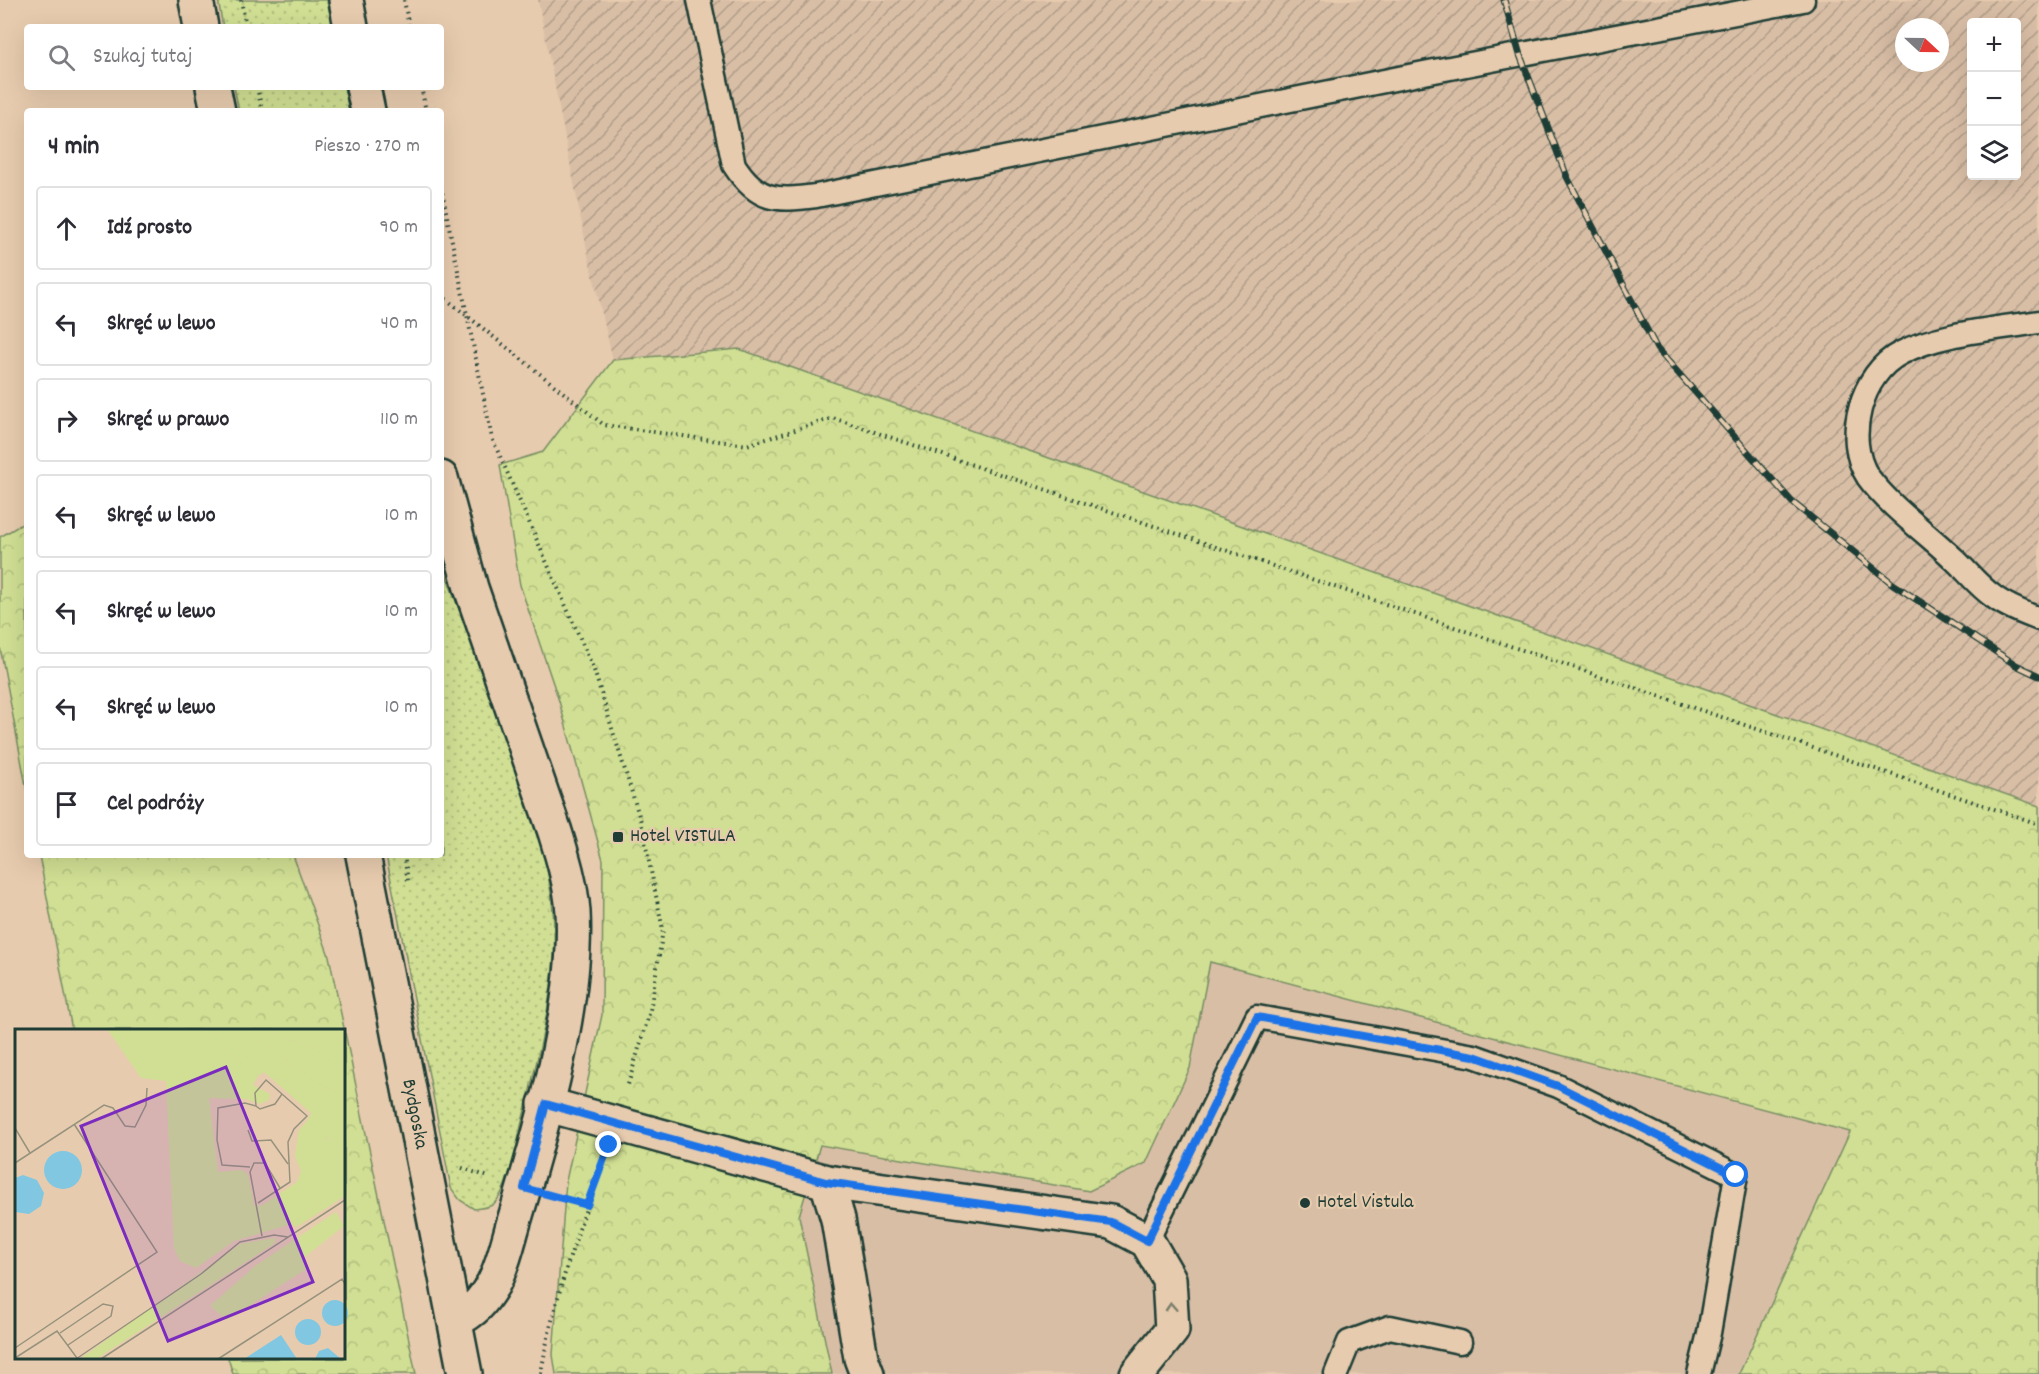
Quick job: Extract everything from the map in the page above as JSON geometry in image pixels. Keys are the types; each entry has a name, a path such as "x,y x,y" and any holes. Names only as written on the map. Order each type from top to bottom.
{"street":[{"path":"196,0 200,24"},
{"path":"346,0 350,24"},
{"path":"214,90 217,108"},
{"path":"364,90 367,108"},
{"path":"444,489 471,588 546,800 567,872 573,912 572,951 564,1022 524,1188 494,1282 476,1310 454,1321"},
{"name":"Bydgoska","path":"364,858 465,1374"},
{"path":"546,1104 826,1182 1111,1222 1147,1241 1169,1279 1172,1330 1137,1374"},
{"path":"826,1182 838,1219 861,1358 867,1374"}],"lane":[{"path":"699,0 734,165 745,182 762,196 785,200 816,196 1424,73 1803,0"},
{"path":"2039,322 1929,342 1899,353 1866,390 1858,413 1856,434 1859,457 1868,476 1888,498 1994,597 2039,619"},
{"path":"1147,1241 1257,1017 1474,1056 1558,1086 1736,1175 1709,1333 1699,1374"},
{"path":"1336,1374 1349,1341 1390,1328 1460,1342"}],"path":[{"path":"241,0 245,24"},
{"path":"404,0 408,24"},
{"path":"258,90 261,108"},
{"path":"422,90 425,108"},
{"path":"444,202 492,438 594,670 641,822 663,930 650,1011 624,1098"},
{"path":"444,297 604,425 747,445 833,418 2039,824"},
{"path":"405,858 410,890"},
{"path":"541,1374 570,1251 605,1155"},
{"path":"460,1157 462,1168 587,1205"}],"shaded area":[{"path":"538,0 2039,0 2039,806 739,349 613,360 588,255"},
{"path":"1210,962 1850,1132 1739,1374 832,1374 799,1216 820,1144 1089,1191 1190,1068"}],"green space":[{"path":"218,0 327,0 332,24 222,24"},
{"path":"235,90 345,90 348,108 238,108"},
{"path":"739,349 2039,806 2039,1374 1739,1374 1850,1132 1210,962 1190,1068 1146,1163 1089,1191 820,1145 799,1216 832,1374 556,1374 553,1355 566,1181 602,1015 603,860 559,701 520,585 500,465 543,452 613,360"},
{"path":"24,523 24,775 0,647 0,537"},
{"path":"444,568 515,755 532,807 545,858 553,908 554,956 549,999 537,1063 507,1181 492,1205 474,1209 460,1200 451,1188 387,858 444,858"},
{"path":"40,858 294,858 329,956 344,1029 72,1029"},
{"path":"345,1033 416,1374 233,1374 228,1359 345,1359"}],"railway":[{"path":"1504,0 1520,55 1567,177 1657,349 1792,502 1893,584 2016,665 2039,676"}],"place":[{"name":"Hotel VISTULA","path":"618,837"},
{"name":"Hotel Vistula","path":"1305,1203"}],"route":[{"path":"609,1145 587,1205 524,1188 546,1104 826,1182 1111,1222 1147,1241 1257,1017 1474,1056 1558,1086 1736,1175"}]}
